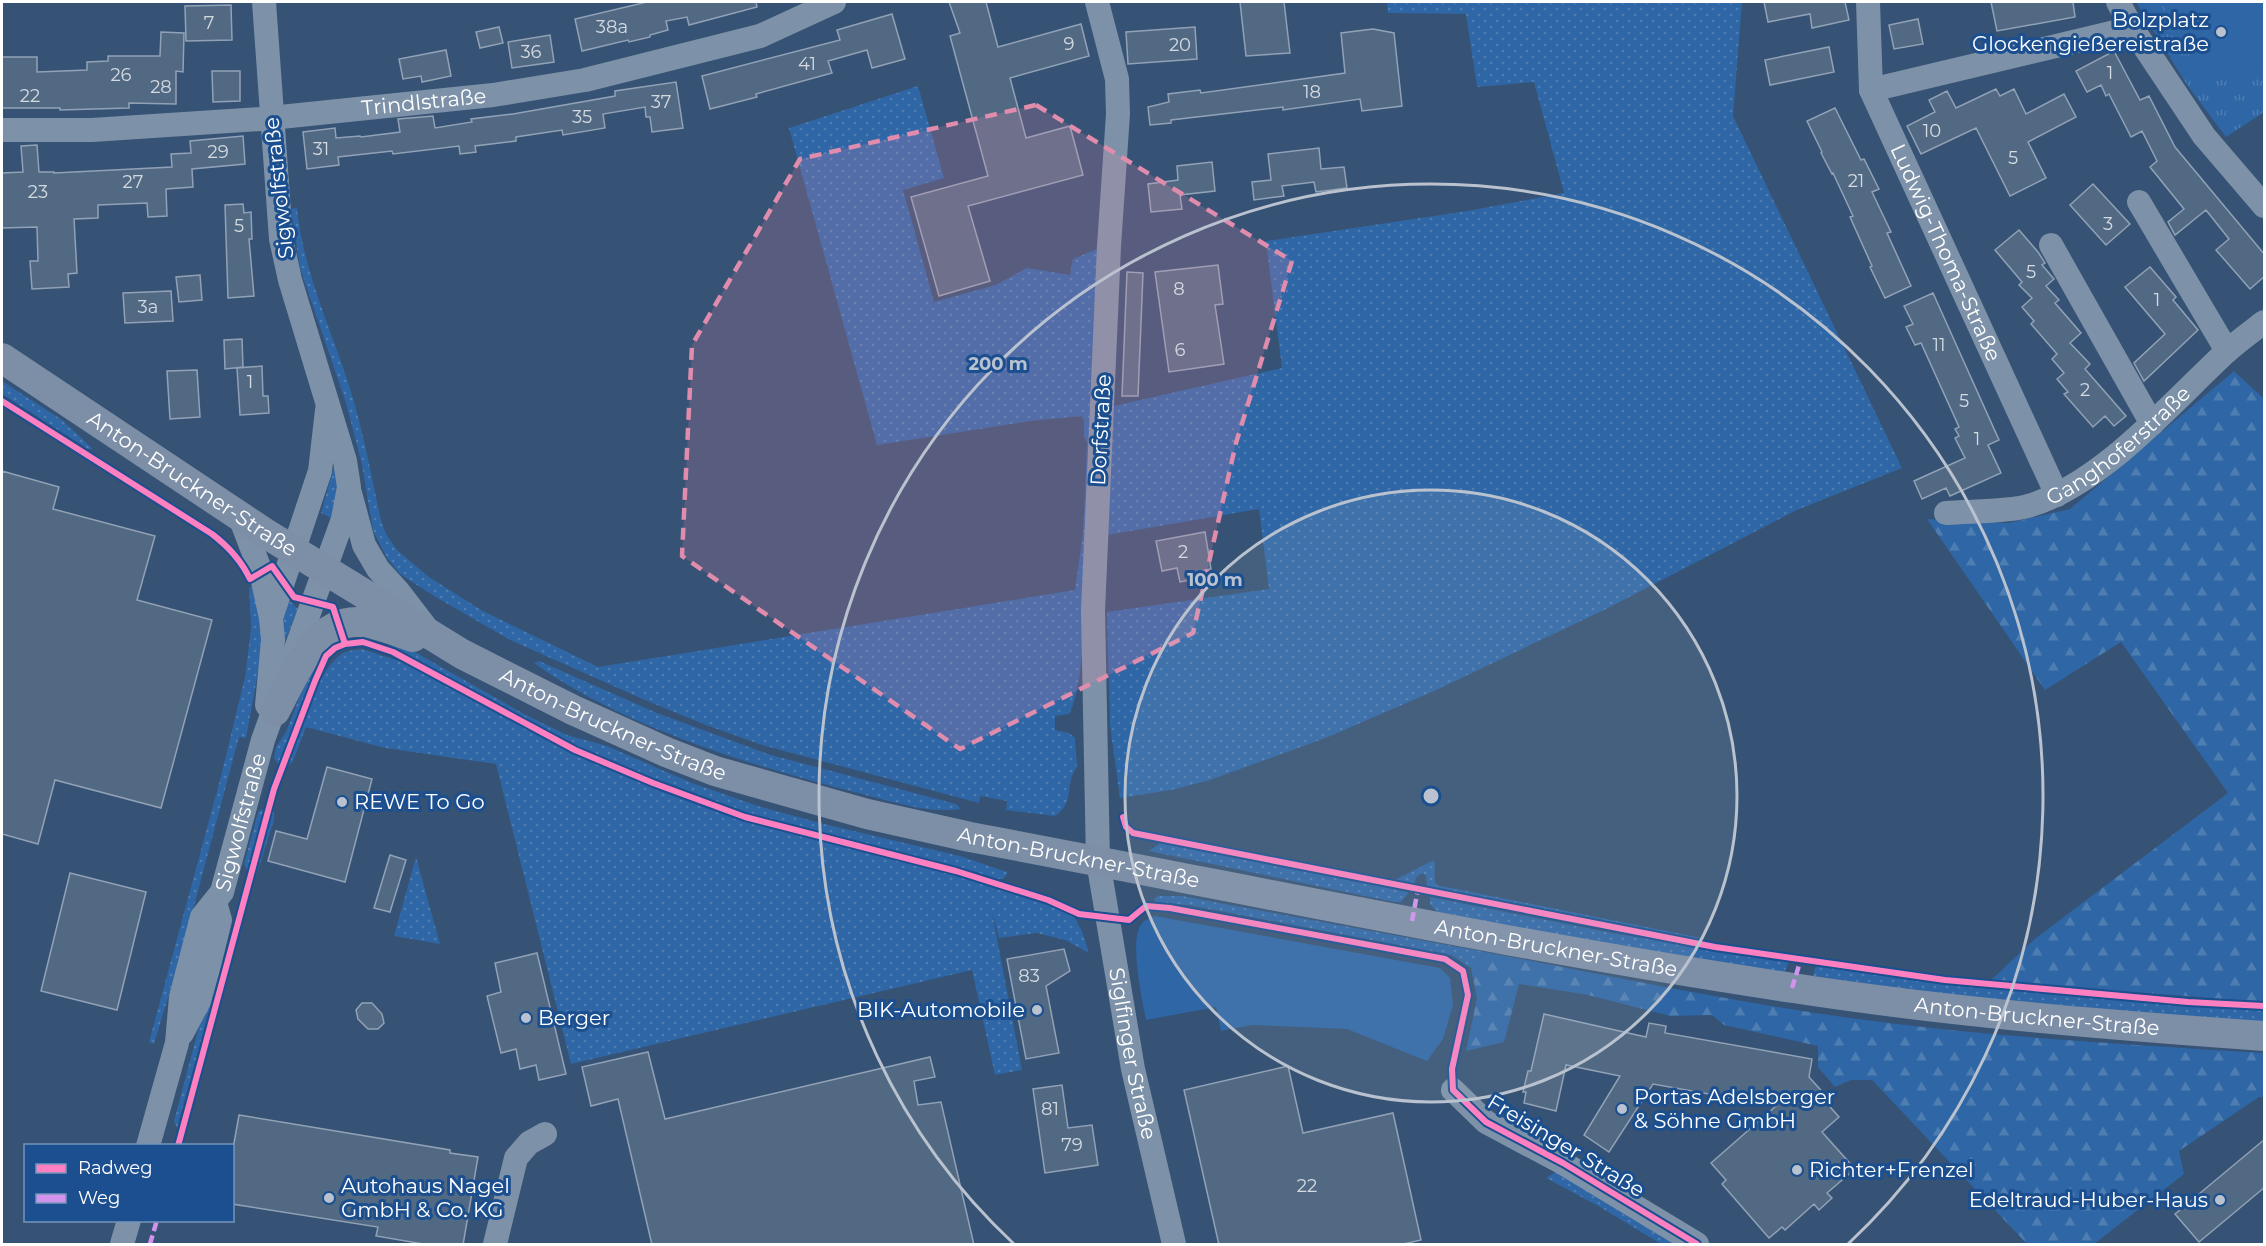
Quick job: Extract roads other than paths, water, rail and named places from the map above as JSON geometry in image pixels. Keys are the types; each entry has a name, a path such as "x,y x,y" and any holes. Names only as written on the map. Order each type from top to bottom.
{"main road":[{"name":"Anton-Bruckner-Straße","path":"2,358 240,518 462,654 573,710 666,752 715,771 867,814 1098,861 1609,957 1792,988 1918,1005 2105,1025 2265,1036"},
{"path":"275,711 311,647 327,631 349,623 360,622 383,627 462,654"}],"street":[{"name":"Sigwolfstraße","path":"149,1144 177,1043 181,997 202,917 222,892 263,740 343,519 349,487 345,461 290,280 283,248 277,211 264,2"},
{"name":"Trindlstraße","path":"2,130 92,130 271,118 493,95 585,80 760,36 834,2"},
{"name":"Dorfstraße","path":"1097,2 1117,78 1118,114 1109,257 1093,611 1098,861"},
{"name":"Ludwig-Thoma-Straße","path":"1868,2 1871,90 2057,495"},
{"path":"2118,2 2132,28 2205,136 2265,207"},
{"path":"1871,90 2132,28"},
{"path":"2139,202 2227,351"},
{"path":"2051,245 2151,424"},
{"name":"Ganghoferstraße","path":"1946,513 2027,507 2057,495 2098,469 2151,424 2227,351 2265,322"},
{"name":"Sigwolfstraße","path":"263,740 273,640 271,618 320,471 327,404"},
{"path":"349,487 364,545 378,570 398,591 431,634"},
{"path":"240,518 261,572 271,618"},
{"name":"Siglfinger Straße","path":"1098,861 1133,1069 1174,1245"},
{"name":"Freisinger Straße","path":"1453,1090 1486,1122 1563,1163 1697,1245"},
{"path":"495,1245 516,1158 530,1143 545,1134"},
{"path":"122,1245 129,1222"}],"place":[{"name":"Bolzplatz Glockengießereistraße","path":"2221,32"},
{"name":"REWE To Go","path":"342,802"},
{"name":"BIK-Automobile","path":"1037,1010"},
{"name":"Berger","path":"526,1018"},
{"name":"Portas Adelsberger & Söhne GmbH","path":"1622,1109"},
{"name":"Richter+Frenzel","path":"1797,1170"},
{"name":"Autohaus Nagel GmbH & Co. KG","path":"329,1198"},
{"name":"Edeltraud-Huber-Haus","path":"2220,1200"}]}
